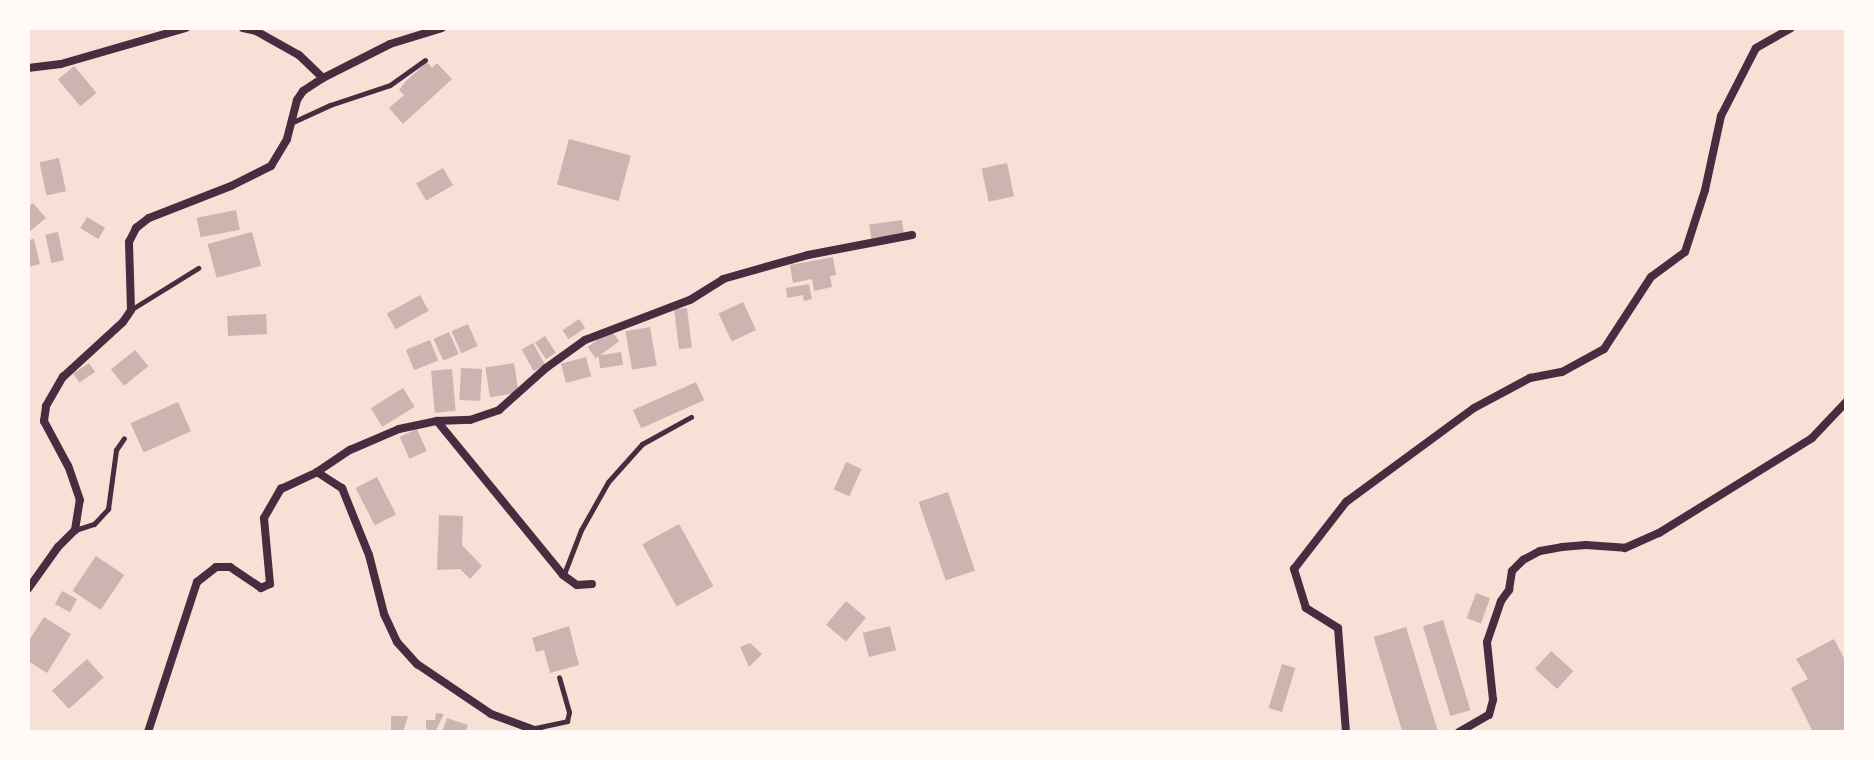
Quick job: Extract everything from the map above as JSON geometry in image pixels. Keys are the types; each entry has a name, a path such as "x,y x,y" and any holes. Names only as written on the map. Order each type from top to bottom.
{"street":[{"path":"28,68 61,64 186,28"},
{"path":"243,28 256,31 299,55 323,78"},
{"path":"28,589 58,547 75,530 78,492 44,421 46,406 63,377 123,322 131,310 129,242 136,228 149,218 231,186 271,166 281,151 303,91 390,44 442,28"},
{"path":"1346,732 1338,628 1306,608 1294,569 1346,502 1474,408 1530,378 1562,372 1604,349 1651,277 1685,252 1705,190 1721,116 1756,48 1791,28"},
{"path":"148,732 197,582 216,567 230,567 261,588 270,584 264,518 281,489 376,437 437,421 470,420 499,410 546,368 585,340 690,300 723,279 808,255 912,235"},
{"path":"1459,732 1489,715 1493,700 1487,642 1501,601 1509,590 1512,571 1523,560 1540,551 1586,545 1625,548 1659,533 1812,438 1846,402"},
{"path":"437,421 563,575 577,585 592,584"},
{"path":"317,472 342,488 369,555 384,614 397,642 417,664 491,714 536,730"}],"lane":[{"path":"292,122 330,105 390,85 425,60"},
{"path":"131,310 198,268"},
{"path":"563,575 581,530 608,482 642,444 691,417"},
{"path":"75,530 94,524 108,509 116,450 124,438"},
{"path":"536,730 567,721 569,712 559,677"}],"building":[{"path":"427,62 432,68 437,63 452,79 403,124 389,108 404,95 399,90 406,81"},
{"path":"74,66 96,93 80,106 58,79"},
{"path":"569,139 631,156 619,201 557,184"},
{"path":"59,158 66,191 47,195 39,162"},
{"path":"1007,163 1014,196 989,202 982,168"},
{"path":"443,168 453,185 426,201 416,184"},
{"path":"33,203 46,218 28,233 28,207"},
{"path":"236,210 240,230 201,237 197,218"},
{"path":"87,217 105,228 98,239 80,228"},
{"path":"902,220 904,234 871,238 869,225"},
{"path":"58,232 64,260 51,263 45,235"},
{"path":"252,232 261,266 217,278 208,244"},
{"path":"34,239 40,264 28,267 28,240"},
{"path":"833,257 836,275 830,276 832,287 814,291 812,279 793,283 790,265"},
{"path":"809,284 812,299 804,301 803,295 787,298 786,288"},
{"path":"420,295 429,311 395,329 387,313"},
{"path":"743,302 756,330 732,342 719,313"},
{"path":"687,308 692,348 679,349 674,310"},
{"path":"266,314 267,334 228,336 227,316"},
{"path":"579,319 585,328 569,339 562,330"},
{"path":"468,324 478,346 461,353 452,331"},
{"path":"650,327 657,365 632,370 625,331"},
{"path":"611,330 619,341 596,358 588,347"},
{"path":"449,332 459,354 443,361 433,339"},
{"path":"545,336 556,353 546,359 535,343"},
{"path":"430,340 438,360 414,370 406,350"},
{"path":"533,343 545,365 534,371 522,349"},
{"path":"135,350 148,366 124,386 111,370"},
{"path":"621,352 623,365 600,368 598,356"},
{"path":"586,357 591,376 566,383 561,364"},
{"path":"89,363 95,372 79,383 73,374"},
{"path":"514,363 519,393 490,397 485,368"},
{"path":"461,368 482,369 480,401 459,400"},
{"path":"452,369 456,411 435,413 431,371"},
{"path":"696,382 704,400 641,428 633,410"},
{"path":"403,388 415,407 382,427 371,408"},
{"path":"178,402 191,431 144,452 130,423"},
{"path":"417,429 427,451 409,459 400,437"},
{"path":"846,462 862,469 849,496 834,489"},
{"path":"377,477 396,514 375,525 356,488"},
{"path":"948,492 975,570 946,581 919,502"},
{"path":"439,515 463,516 462,545 482,566 470,579 460,569 437,570"},
{"path":"679,524 713,586 677,606 642,544"},
{"path":"96,556 124,575 101,610 73,591"},
{"path":"62,591 77,599 70,612 55,604"},
{"path":"1476,593 1490,598 1481,624 1467,618"},
{"path":"846,601 866,618 846,641 826,625"},
{"path":"44,617 71,634 47,673 28,661 28,642"},
{"path":"1443,620 1470,710 1450,716 1423,626"},
{"path":"569,626 579,665 550,673 544,650 536,652 532,638"},
{"path":"890,626 896,650 869,657 863,633"},
{"path":"1406,627 1438,732 1403,732 1373,637"},
{"path":"1834,639 1846,662 1846,732 1813,732 1791,688 1808,679 1796,659"},
{"path":"750,643 762,654 749,667 740,647"},
{"path":"1551,651 1573,671 1557,689 1535,669"},
{"path":"87,659 104,678 69,709 52,690"},
{"path":"1282,664 1295,668 1282,712 1269,708"},
{"path":"436,713 444,714 435,732 426,729 426,720 435,720"},
{"path":"391,716 408,716 403,732 391,732"},
{"path":"447,718 468,725 465,732 442,732"}]}
